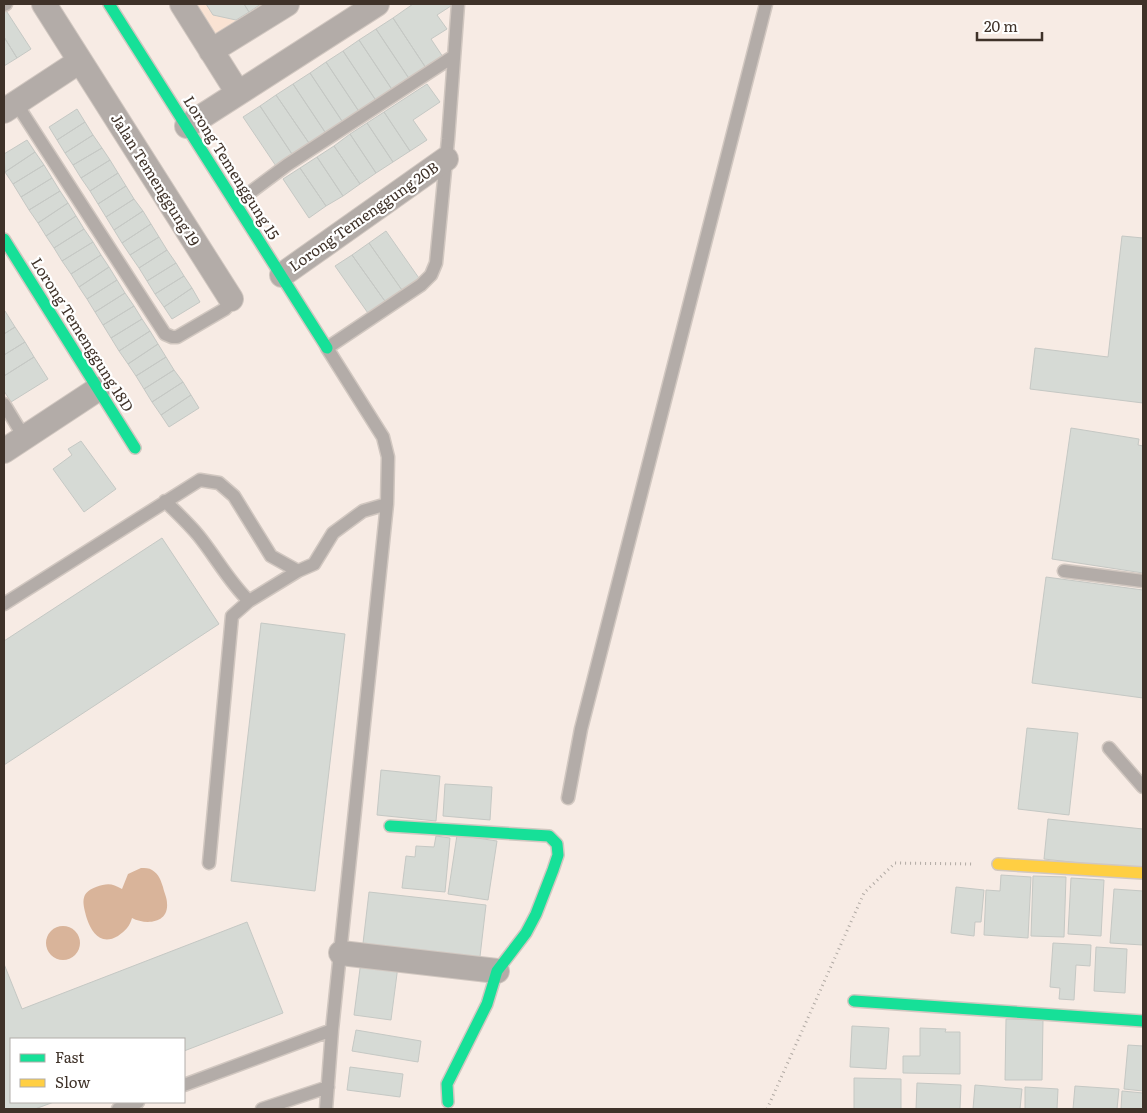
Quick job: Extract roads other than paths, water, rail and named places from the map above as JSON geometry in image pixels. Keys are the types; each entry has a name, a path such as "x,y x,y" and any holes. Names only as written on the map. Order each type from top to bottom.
{"street":[{"name":"Jalan Temenggung 19","path":"44,4 231,299"},
{"name":"Lorong Temenggung 15","path":"109,4 327,348"},
{"path":"182,4 238,93"},
{"path":"211,51 287,4"},
{"path":"187,126 378,4"},
{"path":"10,107 80,62"},
{"name":"Lorong Temenggung 20B","path":"282,275 446,159"},
{"name":"Lorong Temenggung 18D","path":"4,239 135,448"},
{"path":"4,451 98,389"},
{"path":"390,826 549,836 557,844 558,855 536,914 526,933 497,971 487,1004 447,1084 448,1102"},
{"path":"998,864 1143,873"},
{"path":"340,952 497,971"},
{"path":"854,1001 1143,1021"}],"lane":[{"path":"326,1109 332,1030 387,504 388,457 384,437 327,348 421,285 430,275 436,263 458,4"},
{"path":"568,798 581,729 766,4"},
{"path":"236,203 287,165 454,56"},
{"name":"Jalan Temenggung 19","path":"10,107 165,334 177,337 225,309 230,304 231,299"},
{"path":"4,404 24,437"},
{"path":"4,604 200,480 219,484 234,496 270,556 298,572"},
{"path":"165,501 197,534 222,566 237,590 249,601"},
{"path":"209,863 232,616 249,601 314,564 333,533 363,511 387,504"},
{"path":"1064,571 1143,580"},
{"path":"1109,748 1143,787"},
{"path":"185,1085 332,1030"},
{"path":"262,1109 328,1087"},
{"path":"118,1109 135,1103"}]}
